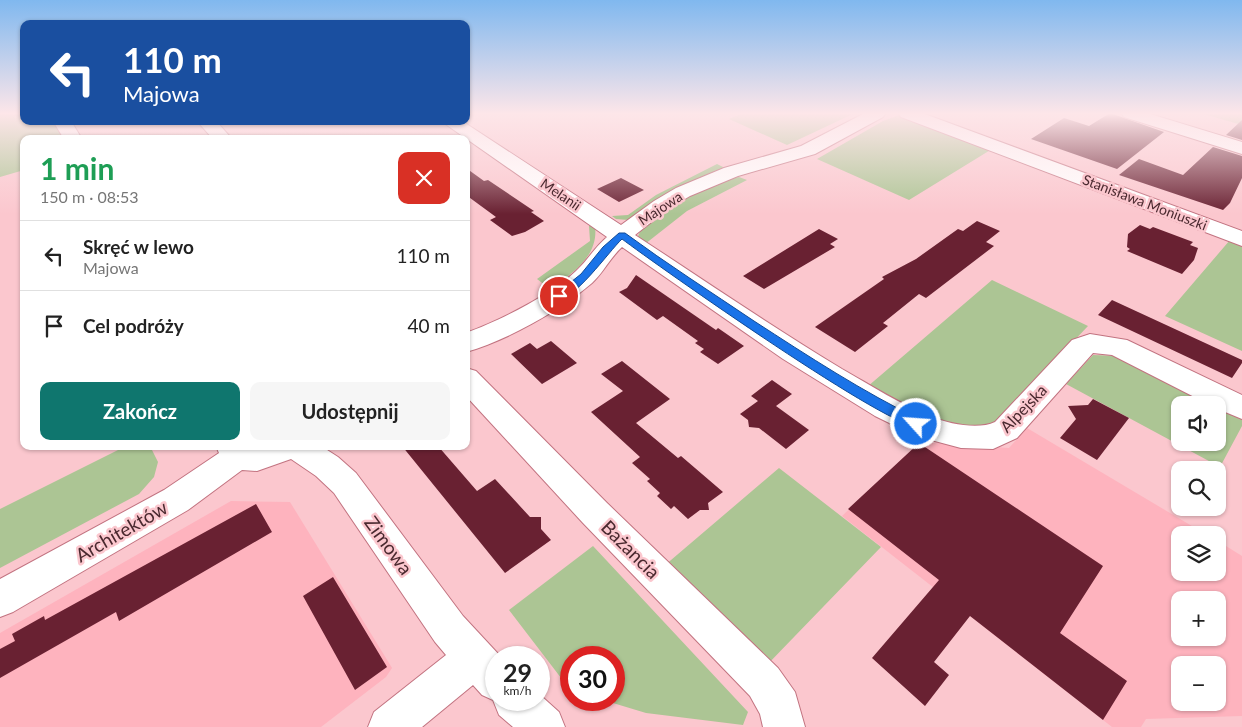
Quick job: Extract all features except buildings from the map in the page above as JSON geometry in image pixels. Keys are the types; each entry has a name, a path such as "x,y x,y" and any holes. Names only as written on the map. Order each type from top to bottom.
{"street":[{"name":"Melanii","path":"489,147 622,235"},
{"name":"Majowa","path":"470,341 492,333 559,296 585,276 606,249 622,235 661,205 683,192 731,172 814,147"},
{"name":"Stanisława Moniuszki","path":"997,147 1242,239"},
{"name":"Alpejska","path":"622,235 657,261 794,352 885,408 927,428 960,436 994,437 1006,430 1081,347 1090,343 1118,347 1242,408"},
{"name":"Bażancia","path":"470,382 595,513 764,682 780,707 784,727"},
{"path":"235,451 260,458 272,455 280,450"},
{"name":"Zimowa","path":"301,450 315,457 334,471 345,483 449,629 485,670"},
{"name":"Architektów","path":"0,599 168,505 235,451"},
{"path":"389,727 485,670"},
{"path":"526,711 544,727"}],"shaded area":[{"path":"1027,428 1171,514 1171,516 1175,516 1192,526 1171,526 1171,581 1226,581 1226,546 1242,556 1242,716 1146,719 1141,727 1112,727 842,516 920,442 1009,448"},
{"path":"231,501 290,502 392,668 386,677 321,727 0,727 0,633"}],"green space":[{"path":"0,147 20,147 20,171 0,177"},
{"path":"838,147 987,147 992,149 909,200 817,159"},
{"path":"717,164 723,167 722,170 628,220 616,219 612,216 628,215 656,195"},
{"path":"739,177 747,180 687,211 645,244 638,237 643,228 653,219 682,201 715,185"},
{"path":"589,226 595,226 595,237 593,246 582,263 550,289 537,279 590,241"},
{"path":"1230,240 1242,245 1242,351 1165,316"},
{"path":"992,280 1088,326 990,429 914,417 867,387"},
{"path":"1093,355 1121,356 1200,396 1171,396 1171,441 1066,384"},
{"path":"1226,409 1242,417 1242,426 1223,461 1209,461 1190,451 1226,451"},
{"path":"118,450 152,450 158,462 154,477 139,494 0,568 0,509"},
{"path":"779,468 881,547 765,667 664,566"},
{"path":"593,546 748,712 743,725 646,713 625,707 625,646 560,646 560,677 550,664 550,646 537,646 509,610"}],"route":[{"path":"559,296 585,276 606,249 622,235 657,261 794,352 885,408 916,424"}]}
